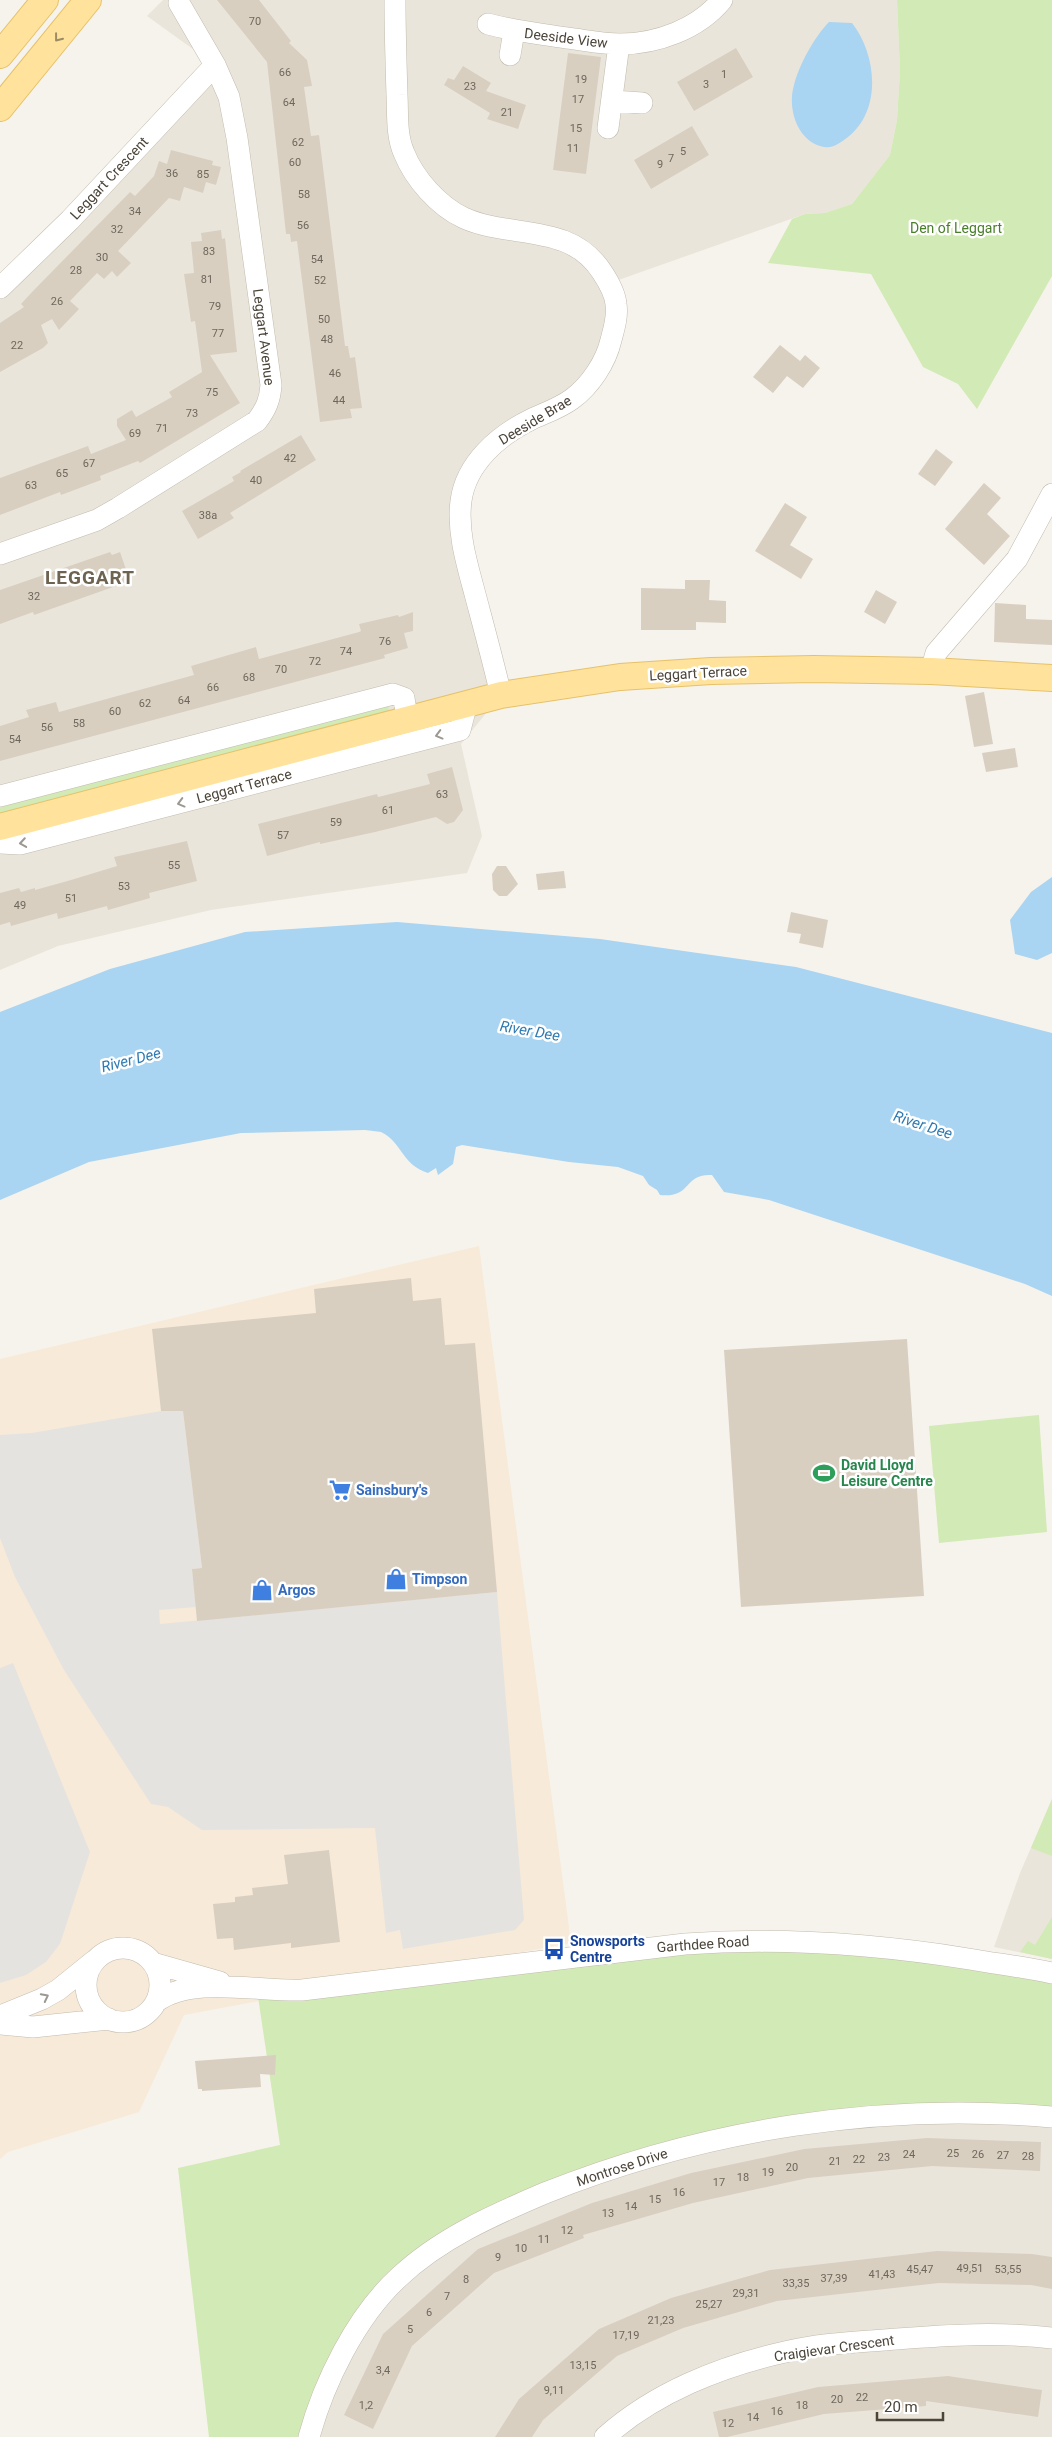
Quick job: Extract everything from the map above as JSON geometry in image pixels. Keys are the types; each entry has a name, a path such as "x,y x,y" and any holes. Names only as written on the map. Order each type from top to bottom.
{"main road":[{"path":"0,55 45,0"},
{"path":"0,108 88,0"},
{"name":"Leggart Terrace","path":"0,827 466,703 501,695 620,677 711,671 931,671 1052,678"}],"street":[{"name":"Deeside Brae","path":"395,0 398,125 403,152 426,188 446,207 464,218 505,229 527,231 567,241 598,265 610,283 616,305 610,348 585,388 572,400 531,419 500,439 482,457 470,475 461,500 464,552 501,695"},
{"name":"Deeside View","path":"488,24 514,31 619,44 642,42 679,33 706,15 722,0"},
{"name":"Leggart Avenue","path":"0,554 97,520 111,512 258,422 266,410 270,398 271,385 237,138 229,97 216,65 179,3"},
{"name":"Deeside View","path":"510,55 514,31"},
{"name":"Deeside View","path":"608,128 619,44"},
{"name":"Leggart Crescent","path":"0,288 70,220 216,65"},
{"path":"613,101 642,103"},
{"path":"931,671 936,653 1018,558 1052,494"},
{"path":"0,796 393,694 404,698 407,718"},
{"name":"Leggart Terrace","path":"0,843 20,844 460,730 466,703"},
{"name":"Garthdee Road","path":"156,2002 166,1994 178,1990 235,1987 276,1991 302,1990 676,1945 748,1940 817,1941 869,1945 1052,1973"},
{"path":"0,2016 50,1995 96,1960 115,1949 126,1948 136,1950 153,1963 160,1978 156,2002 141,2018 130,2021 109,2019 33,2027 0,2024"},
{"path":"96,1960 90,1969 86,1981 87,1992 91,2004 99,2013 109,2019"},
{"name":"Garthdee Road","path":"153,1963 235,1987"},
{"name":"Montrose Drive","path":"309,2437 336,2369 353,2333 376,2301 398,2277 445,2242 510,2208 642,2158 707,2142 818,2122 914,2113 960,2112 1052,2117"},
{"name":"Craigievar Crescent","path":"605,2437 637,2412 685,2386 742,2364 786,2351 936,2336 1011,2333 1052,2338"}],"shaded area":[{"path":"163,0 897,0 900,71 897,120 890,155 852,204 825,213 805,214 610,283 599,368 518,427 461,501 501,695 461,744 482,836 467,873 211,910 58,946 0,970 0,288 215,65 147,16"},
{"path":"479,1246 571,1943 184,2015 139,2112 8,2152 0,2159 0,1359"},
{"path":"161,1411 183,1411 202,1568 192,1569 196,1607 159,1610 160,1624 497,1592 524,1920 515,1930 403,1949 400,1930 386,1933 375,1828 202,1830 168,1807 151,1804 64,1670 15,1577 0,1538 0,1435 32,1433"},
{"path":"13,1663 90,1852 60,1944 46,1962 26,1975 0,1983 0,1668"},
{"path":"1052,1799 1052,1959 994,1947 1020,1873"},
{"path":"1052,2117 1052,2437 309,2437 313,2424 398,2277 570,2183 818,2122"}],"green space":[{"name":"Den of Leggart","path":"897,0 1052,0 1052,276 977,409 958,384 923,367 871,274 768,263 792,219 805,214 825,213 852,204 890,155 897,120 900,71"},
{"path":"388,706 389,710 386,712 0,813 0,805"},
{"path":"1039,1415 1047,1532 939,1543 929,1426"},
{"path":"1052,1799 1052,1856 1031,1848"},
{"path":"1052,1917 1052,1959 1020,1952 1028,1941 1035,1945"},
{"path":"748,1940 1052,1973 1052,2117 969,2112 707,2142 510,2208 376,2301 309,2437 209,2437 178,2168 280,2145 257,1990"}],"water":[{"path":"829,22 852,23 867,51 871,66 872,82 871,98 859,126 843,141 834,146 824,147 815,144 807,138 796,123 793,113 792,94 804,60 813,43"},
{"path":"1052,877 1052,953 1037,960 1015,954 1010,920 1031,892"},
{"name":"River Dee","path":"397,922 600,939 796,967 1052,1033 1052,1296 1025,1284 769,1200 724,1192 712,1175 703,1175 696,1178 678,1193 660,1195 657,1190 649,1185 643,1176 618,1167 569,1162 462,1145 456,1147 453,1164 438,1175 436,1168 428,1173 413,1165 388,1136 381,1132 365,1130 241,1133 89,1162 0,1200 0,1012 110,969 245,932"}],"building":[{"path":"217,0 259,0 291,41 289,43 307,60 312,86 304,87 311,136 319,135 345,346 348,346 350,358 355,357 362,408 350,409 352,418 320,422 297,241 291,242 290,234 286,234 267,62"},
{"path":"736,48 753,77 694,111 677,82"},
{"path":"568,53 601,57 586,174 553,170"},
{"path":"463,66 491,83 486,91 526,105 518,129 487,119 490,113 444,85 448,78 454,80"},
{"path":"692,126 709,155 651,189 634,160"},
{"path":"171,150 213,161 212,165 221,167 216,185 206,182 203,193 184,187 180,201 169,198 118,251 131,263 117,277 112,271 104,279 97,273 70,301 79,309 59,330 52,319 41,325 48,343 43,348 0,372 0,323 24,307 21,304 130,192 135,196 154,176 159,161 167,164"},
{"path":"221,230 222,239 225,238 237,352 210,355 240,403 140,463 138,461 100,476 101,480 61,495 60,492 0,515 0,478 88,446 91,454 126,440 117,426 117,419 132,410 136,417 172,397 169,392 202,372 195,321 191,322 184,274 194,273 191,242 202,241 201,233"},
{"path":"780,345 800,361 805,355 820,368 803,388 787,376 773,393 753,377"},
{"path":"301,435 316,460 230,513 234,518 198,539 182,511 234,481 232,477 240,471"},
{"path":"936,449 953,462 935,486 918,474"},
{"path":"984,483 1001,498 987,514 1010,536 984,565 945,529"},
{"path":"785,503 807,517 790,545 813,559 801,579 755,551"},
{"path":"110,552 112,555 120,552 130,581 34,615 33,612 0,624 0,590"},
{"path":"685,580 710,580 709,600 726,601 726,623 696,622 696,630 641,630 641,588 685,589"},
{"path":"876,590 897,602 885,624 864,612"},
{"path":"995,603 1026,605 1026,619 1052,620 1052,645 994,642"},
{"path":"413,612 413,631 404,633 408,648 384,655 385,658 0,761 0,726 29,717 26,710 56,702 59,712 194,675 191,666 256,647 259,659 359,632 361,631 359,624 398,615 399,617"},
{"path":"984,692 993,744 974,747 965,696"},
{"path":"1015,748 1018,767 986,772 982,753"},
{"path":"452,767 463,810 454,822 447,824 436,817 320,844 320,842 267,856 258,824 377,794 378,797 430,784 427,774"},
{"path":"187,841 197,881 149,893 150,898 108,910 107,906 58,919 57,913 11,926 10,922 0,925 0,893 19,888 21,892 35,888 35,890 71,880 117,866 114,857"},
{"path":"497,866 506,866 518,884 507,896 499,896 493,890 492,874"},
{"path":"564,871 566,888 538,890 536,874"},
{"path":"791,912 828,920 823,948 799,943 801,934 787,932"},
{"name":"Sainsbury's","path":"411,1278 413,1301 441,1298 445,1345 475,1343 497,1592 197,1621 192,1569 202,1568 183,1411 161,1411 152,1329 316,1313 314,1289"},
{"name":"David Lloyd Leisure Centre","path":"907,1339 924,1596 741,1607 724,1350"},
{"path":"329,1850 340,1942 291,1948 291,1943 234,1950 233,1938 217,1939 213,1904 235,1902 235,1897 253,1895 252,1888 288,1884 284,1855"},
{"path":"276,2055 275,2075 260,2074 261,2087 202,2091 202,2089 198,2089 195,2061"},
{"path":"927,2138 1041,2142 1040,2171 932,2166 808,2178 693,2203 583,2235 584,2238 494,2273 412,2346 373,2429 344,2415 383,2334 478,2249 592,2203 691,2173 804,2149"},
{"path":"937,2251 1032,2254 1052,2257 1052,2289 1031,2285 939,2283 777,2301 683,2328 617,2356 543,2420 532,2437 495,2437 519,2399 599,2329 671,2298 770,2270"},
{"path":"948,2376 1042,2390 1038,2417 926,2401 926,2406 824,2414 727,2437 719,2437 713,2412 818,2387"}],"place":[{"name":"David Lloyd Leisure Centre","path":"824,1473"},
{"name":"Sainsbury's","path":"340,1490"},
{"name":"Timpson","path":"396,1579"},
{"name":"Argos","path":"262,1590"},
{"name":"Snowsports Centre","path":"554,1949"}],"district":[{"name":"LEGGART","path":"90,577"}]}
